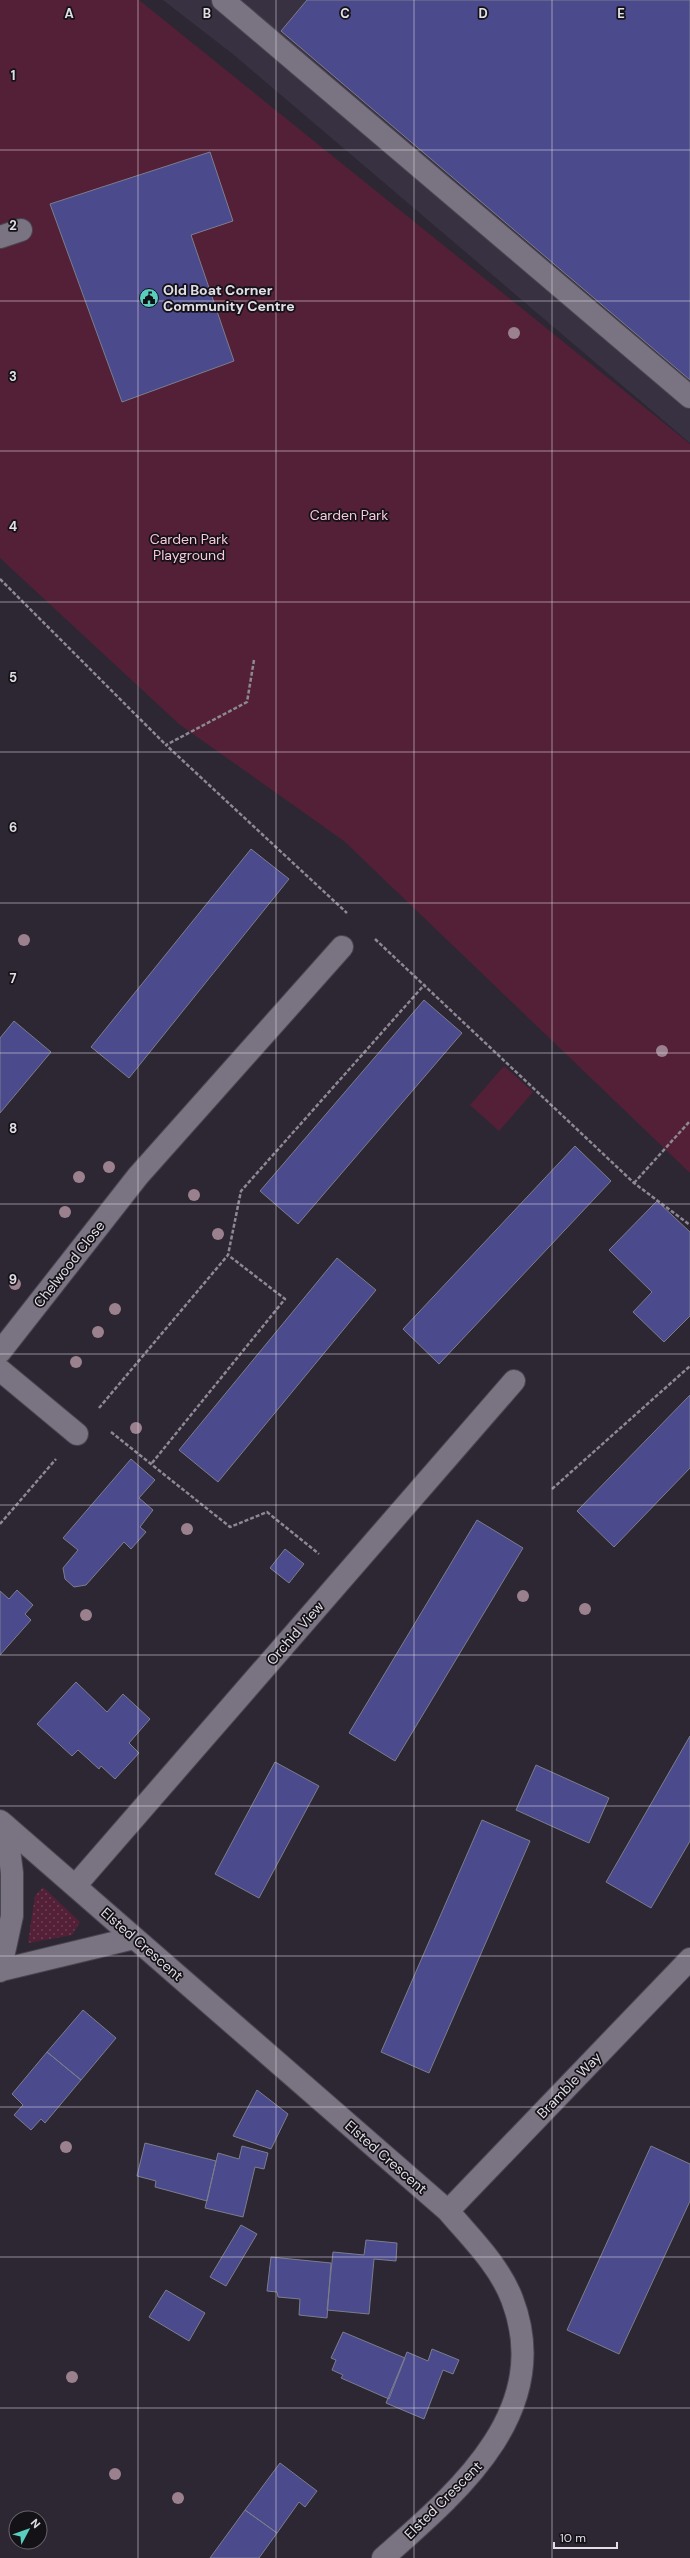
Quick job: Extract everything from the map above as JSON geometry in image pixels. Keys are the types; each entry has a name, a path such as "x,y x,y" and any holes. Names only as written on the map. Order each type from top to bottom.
{"street":[{"path":"223,0 690,397"},
{"path":"0,237 21,230"},
{"name":"Chelwood Close","path":"0,1352 138,1176 342,947"},
{"path":"0,1370 77,1434"},
{"name":"Orchid View","path":"76,1885 514,1381"},
{"path":"3,1824 12,1873 12,1916 1,1971 134,1938"},
{"name":"Elsted Crescent","path":"3,1824 76,1885 134,1938 448,2211 494,2266 512,2298 521,2334 523,2365 516,2398 502,2432 463,2485 383,2558"},
{"name":"Bramble Way","path":"448,2211 690,1959"}],"path":[{"path":"0,579 166,746 350,916"},
{"path":"166,746 247,702 254,660"},
{"path":"372,936 425,984 634,1183 690,1225"},
{"path":"0,1524 228,1255 241,1191 425,984"},
{"path":"634,1183 690,1121"},
{"path":"152,1463 285,1299 228,1255"},
{"path":"552,1489 690,1366"},
{"path":"92,1416 230,1527 267,1512 345,1576"}],"shaded area":[{"path":"163,0 690,0 690,443 234,55"}],"green space":[{"name":"Carden Park","path":"0,0 139,0 690,444 690,1173 344,841 179,724 0,558"},
{"path":"504,1066 533,1092 499,1131 470,1105"},
{"path":"43,1887 80,1922 72,1935 28,1943 35,1896"}],"building":[{"path":"307,0 690,0 690,380 281,31"},
{"name":"Old Boat Corner Community Centre","path":"210,152 233,221 191,235 234,361 122,402 50,204"},
{"path":"251,849 289,879 129,1078 91,1047"},
{"path":"424,1000 462,1033 298,1224 260,1191"},
{"path":"14,1021 51,1052 0,1113 0,1038"},
{"path":"575,1146 611,1181 439,1364 403,1329"},
{"path":"657,1201 690,1232 690,1316 664,1342 633,1312 652,1292 609,1250"},
{"path":"337,1258 376,1290 218,1482 179,1450"},
{"path":"690,1395 690,1468 614,1547 577,1511"},
{"path":"131,1459 155,1480 139,1498 153,1510 140,1527 146,1532 131,1549 124,1542 86,1585 74,1587 65,1579 63,1568 78,1550 63,1538"},
{"path":"477,1520 523,1548 395,1761 349,1733"},
{"path":"285,1549 304,1564 289,1583 270,1568"},
{"path":"17,1590 33,1605 25,1614 31,1620 0,1655 0,1591 9,1599"},
{"path":"76,1682 107,1712 123,1694 150,1719 129,1743 139,1753 115,1779 101,1766 99,1769 78,1750 72,1756 37,1724"},
{"path":"690,1736 690,1841 651,1908 606,1882"},
{"path":"275,1762 319,1786 259,1898 215,1874"},
{"path":"536,1765 609,1798 589,1843 516,1810"},
{"path":"482,1820 530,1841 429,2073 381,2052"},
{"path":"83,2010 116,2038 81,2080 47,2052"},
{"path":"47,2052 81,2080 45,2123 41,2119 31,2130 14,2115 23,2105 12,2094"},
{"path":"257,2090 288,2114 271,2149 233,2136"},
{"path":"145,2143 216,2161 207,2201 155,2187 156,2181 137,2176"},
{"path":"242,2146 268,2153 264,2169 255,2167 243,2217 205,2208 218,2153 239,2159"},
{"path":"651,2146 690,2164 690,2201 619,2354 567,2330"},
{"path":"241,2225 257,2234 226,2286 210,2277"},
{"path":"366,2240 397,2243 396,2261 374,2259 369,2314 327,2310 333,2252 364,2255"},
{"path":"271,2257 331,2263 327,2318 299,2315 300,2299 278,2297 277,2292 267,2291"},
{"path":"166,2290 205,2313 189,2341 149,2317"},
{"path":"343,2332 405,2358 389,2399 341,2378 343,2375 332,2370 336,2360 331,2358"},
{"path":"432,2349 459,2360 453,2374 443,2370 424,2419 386,2403 407,2352 428,2361"},
{"path":"280,2463 317,2491 305,2507 299,2502 277,2533 245,2510"},
{"path":"245,2510 277,2533 259,2558 210,2558"}],"place":[{"name":"Old Boat Corner Community Centre","path":"149,298"}],"park label":[{"name":"Carden Park Playground","path":"189,548"}]}
